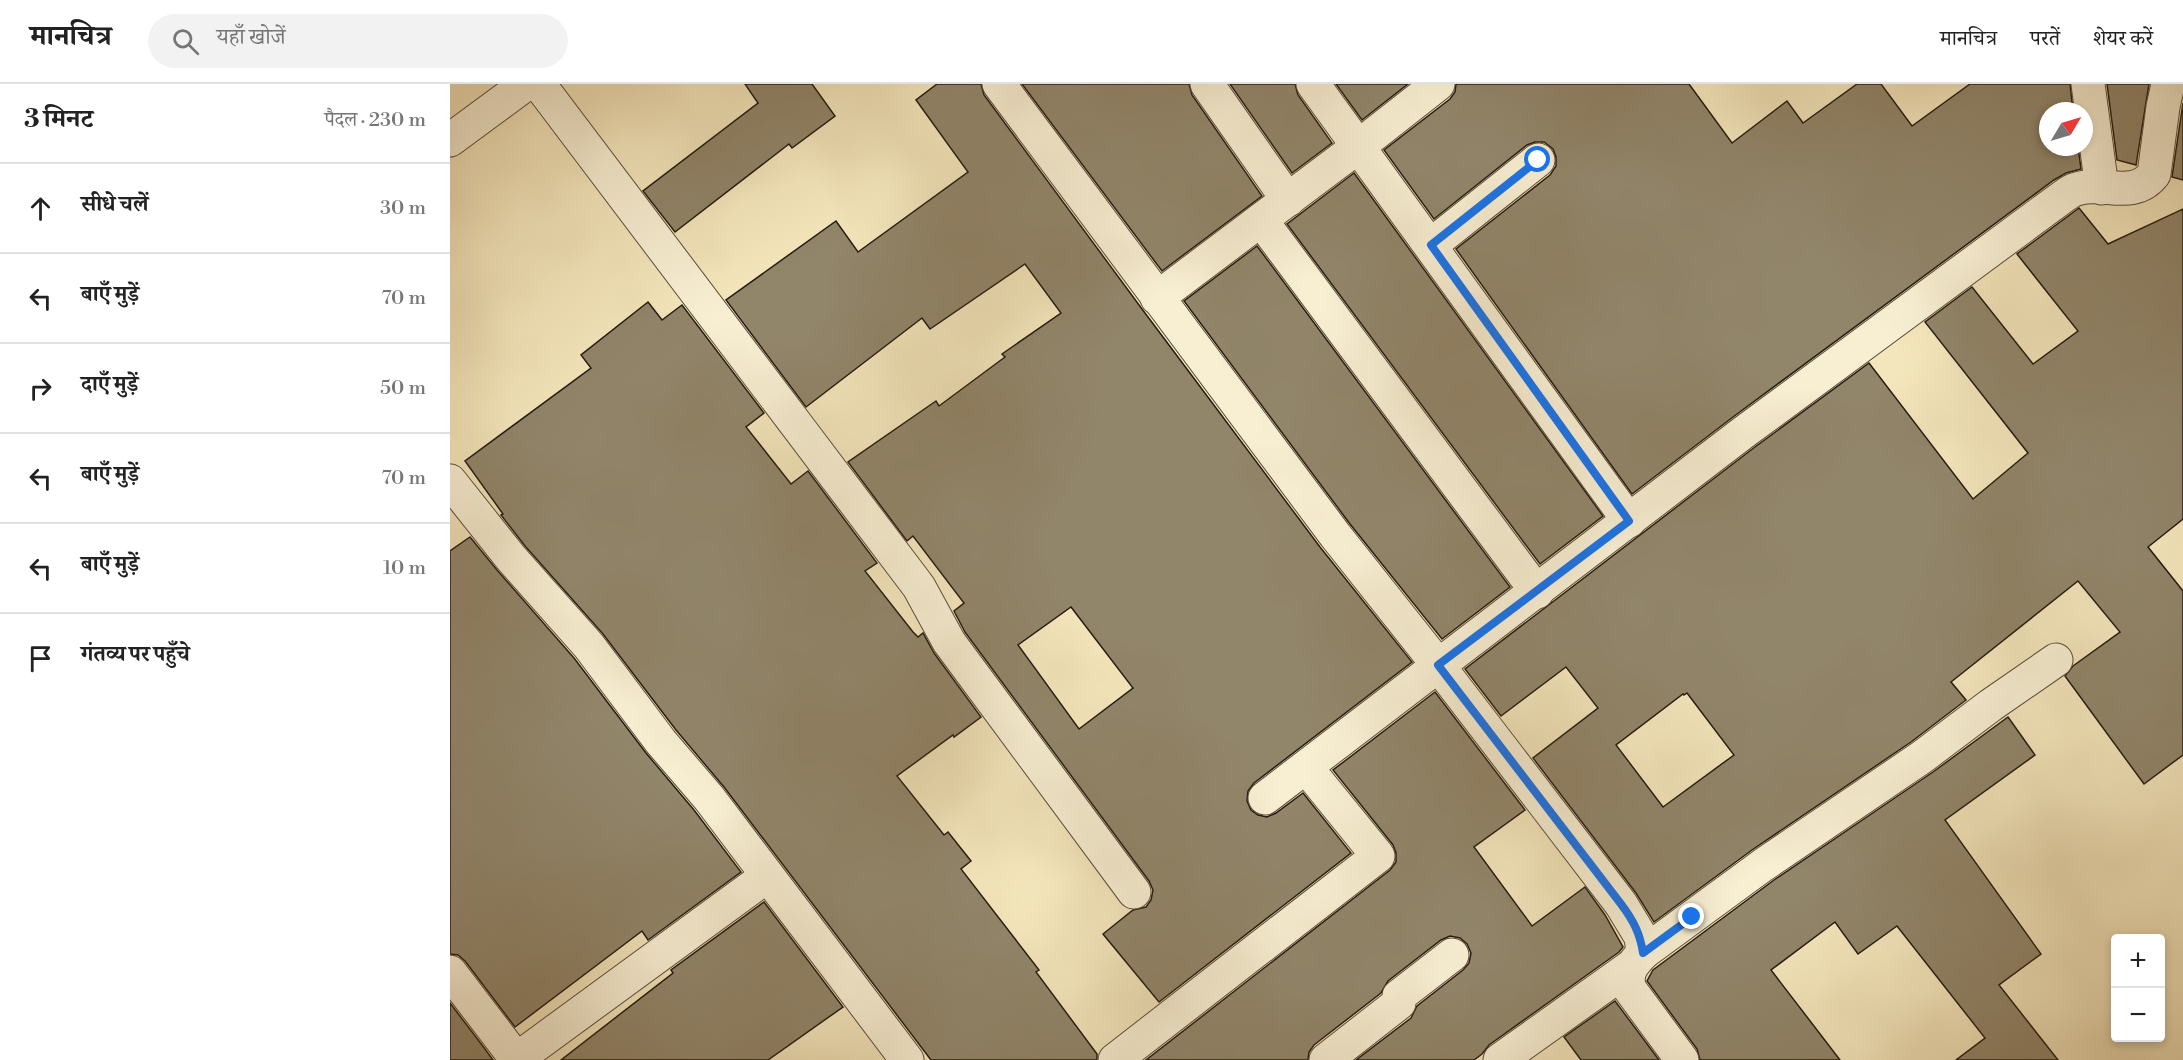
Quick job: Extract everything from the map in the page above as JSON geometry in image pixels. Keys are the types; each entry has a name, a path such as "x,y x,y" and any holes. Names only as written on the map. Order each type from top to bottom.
{"street":[{"path":"450,140 526,84"},
{"path":"539,84 919,587 949,642 1134,892"},
{"path":"999,84 1335,535 1438,665 1633,920 1641,936 1636,960 1627,978 1629,988 1682,1060"},
{"path":"1207,84 1288,200"},
{"path":"1313,84 1629,521"},
{"path":"1157,298 1438,84"},
{"path":"2088,84 2102,188"},
{"path":"1264,798 1876,333 2064,196 2077,189 2140,186 2149,181 2154,174 2168,84"},
{"path":"1431,245 1538,160"},
{"path":"1261,220 1537,592"},
{"path":"450,481 511,558 589,646 661,741 709,798 907,1060"},
{"path":"1500,1060 1763,865 1922,757 2056,660"},
{"path":"1115,1060 1378,856 1306,767"},
{"path":"450,972 517,1060 767,876"},
{"path":"1326,1060 1399,1004 1400,996 1452,955"}],"building":[{"path":"745,84 812,84 835,116 792,148 789,144 675,232 643,191 758,103"},
{"path":"937,84 981,84 984,95 1142,309 1320,547 1412,662 1254,783 1248,791 1247,801 1251,810 1267,817 1303,793 1351,853 1159,1002 1103,934 1133,910 1146,907 1151,900 1153,890 1149,881 965,632 954,611 964,603 913,536 907,541 848,462 936,401 939,406 1005,357 1002,354 1061,313 1025,264 930,329 922,318 806,407 726,300 836,221 858,252 968,172 916,100","holes":["1071,607 1133,688 1079,729 1018,645"]},
{"path":"1022,84 1189,84 1192,95 1262,196 1162,271"},
{"path":"1230,84 1295,84 1298,95 1332,143 1292,173"},
{"path":"1336,84 1408,84 1362,120"},
{"path":"1456,84 1689,84 1732,143 1787,101 1803,123 1857,84 1881,84 1912,126 1970,84 2070,84 2072,102 2039,102 2039,156 2079,156 2081,169 2066,173 2054,180 1632,494 1456,249 1550,175 1556,166 1553,149 1544,142 1527,145 1434,219 1384,150 1450,99 1455,92"},
{"path":"2107,84 2149,84 2136,165 2117,160"},
{"path":"2183,103 2183,180 2172,177"},
{"path":"1354,173 1603,516 1540,564 1287,224"},
{"path":"2079,208 2108,244 2183,209 2183,519 2148,547 2183,591 2183,755 2144,784 2065,676 2073,666 2120,632 2078,581 1951,682 1966,700 1911,742 1752,850 1654,922 1636,893 1533,758 1598,708 1566,667 1501,716 1465,669 1755,447 1869,363 1973,499 2028,453 1925,322 1972,287 2033,364 2078,331 2017,254","holes":["1687,693 1734,755 1663,807 1616,745"]},
{"path":"1257,246 1510,587 1442,639 1350,524 1184,301"},
{"path":"648,302 662,320 682,305 764,413 746,427 791,484 808,471 877,563 865,571 913,632 918,637 923,633 934,653 981,717 897,776 944,835 948,832 971,861 961,869 1039,970 1036,972 1097,1054 1097,1060 931,1060 724,787 676,730 603,634 525,546 465,461 591,368 581,355"},
{"path":"470,537 574,658 741,872 648,940 642,931 515,1027 465,961 458,955 450,954 450,551"},
{"path":"1435,692 1525,810 1474,847 1532,926 1585,887 1605,915 1623,947 1489,1045 1474,1060 1356,1060 1411,1018 1417,1006 1469,963 1471,953 1467,944 1460,938 1450,936 1441,940 1388,981 1381,993 1314,1045 1309,1052 1308,1060 1146,1060 1390,870 1396,862 1393,845 1333,770"},
{"path":"2008,717 2035,755 1945,820 2041,954 1999,985 2058,1060 1956,1060 1985,1038 1897,926 1858,954 1835,922 1771,970 1840,1060 1700,1060 1697,1049 1647,981 1653,970 1774,880 1933,772"},
{"path":"764,902 843,1007 768,1060 561,1060 673,973 671,970"},
{"path":"1615,1001 1659,1060 1581,1060 1564,1037"},
{"path":"450,1003 485,1049 493,1060 450,1060"}],"route":[{"path":"1538,160 1431,245 1629,521 1438,665 1633,920 1641,936 1643,953 1692,917"}]}
